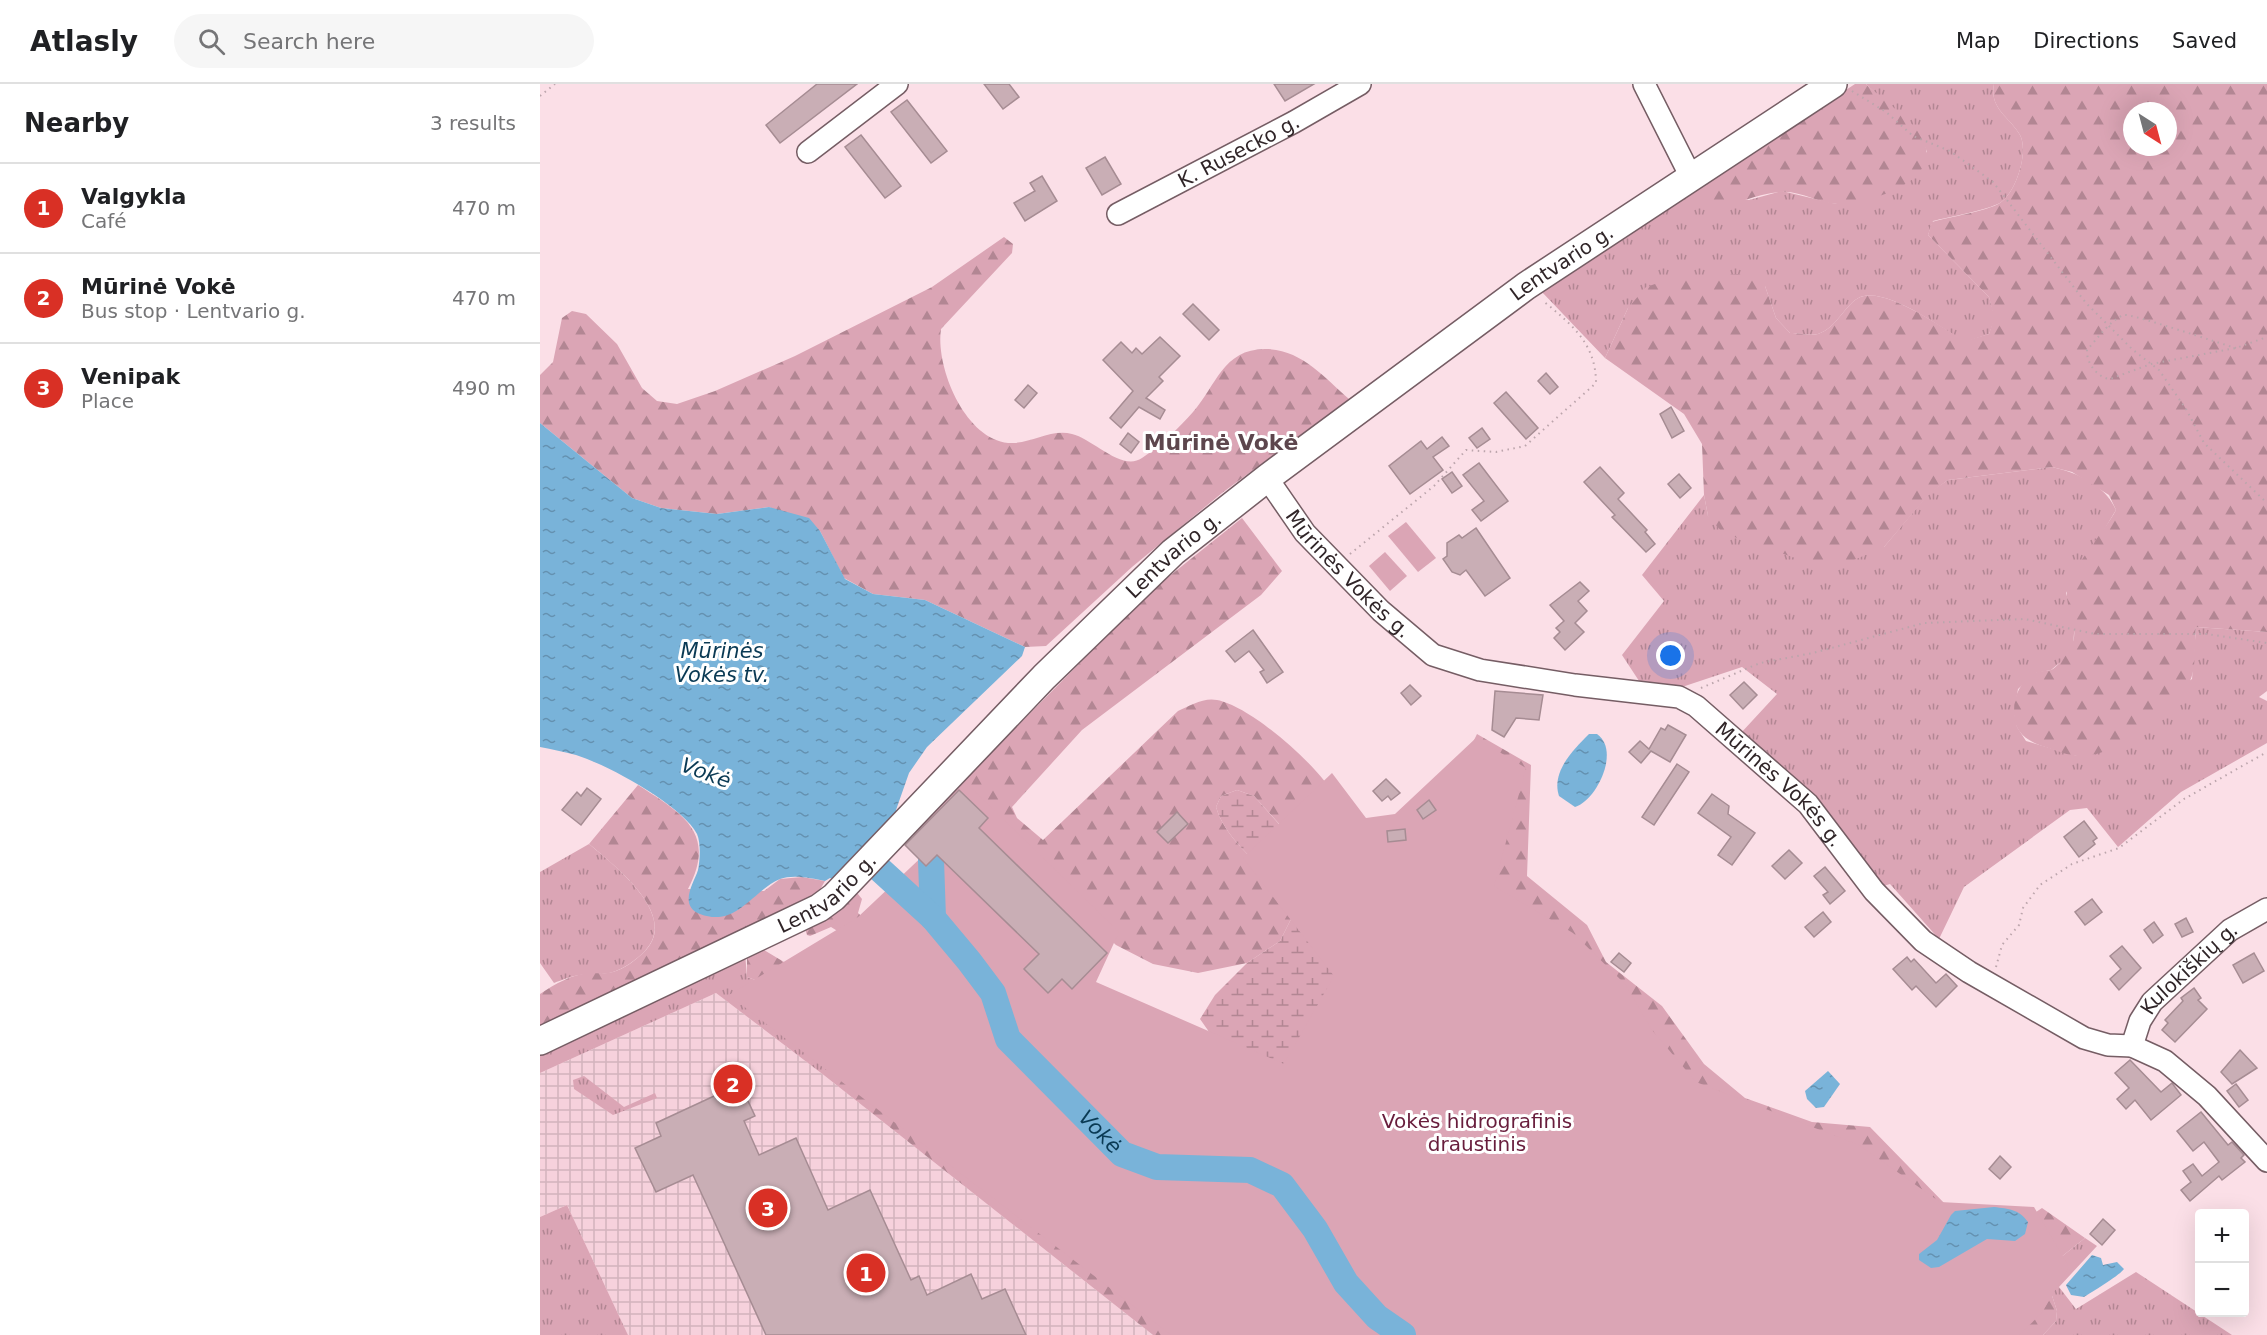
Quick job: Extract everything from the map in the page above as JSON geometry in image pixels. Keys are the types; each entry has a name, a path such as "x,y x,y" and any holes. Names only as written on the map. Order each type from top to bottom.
{"main road":[{"name":"Lentvario g.","path":"540,1041 784,927 834,897 1044,678 1173,552 1267,478 1526,286 1691,177 1841,87"}],"street":[{"path":"808,152 897,84"},
{"name":"K. Rusecko g.","path":"1118,214 1294,122 1360,84"},
{"path":"1644,84 1691,177"},
{"name":"Mūrinės Vokės g.","path":"1267,478 1305,533 1336,566 1419,645 1452,663 1575,685 1679,697 1710,716 1808,804 1874,891 1923,941 1989,984 2084,1038 2108,1045 2132,1046 2150,1052 2165,1061 2208,1096 2267,1161"},
{"name":"Kulokiškių g.","path":"2132,1046 2140,1021 2152,1002 2230,930 2267,909"}],"path":[{"path":"540,96 555,84"},
{"path":"1841,87 1886,111 1913,136 1950,151 1993,182 2086,303 2133,350 2159,370 2187,408 2205,443 2267,503"},
{"path":"1336,566 1434,486 1466,450 1496,452 1525,446 1596,383 1596,364 1589,346 1564,318 1526,286"},
{"path":"2236,348 2173,330 2135,315 2124,315 2109,326 2087,350 2086,355 2097,374 2110,379 2151,364 2236,348 2267,337"},
{"path":"1679,697 1760,663 1813,654 1924,623 2025,619 2095,634 2207,634 2267,643"},
{"path":"1989,984 2002,945 2019,925 2023,908 2040,885 2072,864 2119,848 2184,800 2267,752"}],"shaded area":[{"path":"716,993 825,1076 1153,1335 628,1335 567,1205 540,1217 540,1073"}],"green space":[{"path":"1855,84 1866,84 1905,117 1922,137 1927,153 1923,166 1914,178 1901,187 1868,199 1838,204 1787,192 1728,203 1707,197 1695,189"},
{"path":"1866,84 1994,84 1993,93 1997,106 2020,135 2022,161 2016,182 2006,198 1986,208 1933,221 1928,235 1989,297 1995,318 1989,334 1965,342 1902,304 1875,296 1864,296 1852,302 1825,331 1808,335 1790,333 1776,318 1765,286 1628,308 1605,358 1541,291 1695,189 1749,200 1782,191 1836,204 1927,152 1921,136"},
{"path":"1994,84 2267,84 2267,632 2196,627 2194,669 2182,693 2157,719 2141,731 2108,750 2092,755 2068,754 2030,741 2018,729 2014,718 2014,705 2019,689 2026,680 2035,673 2056,667 2070,648 2074,627 2067,598 2069,583 2116,510 2109,495 2072,472 2052,467 1948,480 1930,493 1884,547 1847,563 1818,566 1723,533 1708,516 1704,495 1702,444 1684,414 1605,358 1628,308 1646,287 1670,279 1738,274 1757,280 1765,286 1776,318 1790,333 1808,335 1825,331 1852,302 1864,296 1875,296 1902,304 1965,341 1989,334 1994,318 1989,297 1928,235 1932,222 2000,203 2016,182 2022,161 2022,142 2020,135 2001,112 1995,100"},
{"path":"1004,237 1013,244 1012,253 941,329 940,345 949,383 958,401 982,432 997,440 1014,443 1050,434 1072,434 1117,458 1134,461 1156,448 1182,424 1230,362 1239,355 1265,349 1278,350 1301,359 1349,399 1222,493 1132,567 1046,646 1025,647 925,600 873,594 844,578 820,531 769,507 717,514 661,508 632,498 540,423 540,375 553,362 562,318 572,311 586,314 617,344 642,388 657,401 677,404 715,391 795,356 932,287"},
{"path":"2052,467 2090,481 2105,494 2116,510 2066,593 2075,622 2073,645 2063,660 2051,670 2036,673 2018,689 2014,712 2017,727 2026,741 2077,756 2192,679 2196,627 2267,632 2267,691 2259,697 2267,701 2267,743 2181,792 2118,847 2087,808 2070,810 1964,887 1939,939 1890,884 1880,887 1740,734 1777,694 1742,667 1682,687 1643,687 1622,655 1664,601 1642,575 1704,495 1708,516 1884,547 1930,492 1948,480"},
{"name":"Vokės hidrografinis draustinis","path":"1242,518 1282,571 1261,595 1082,730 1012,807 1017,818 1043,840 1178,711 1197,702 1212,699 1248,714 1301,755 1328,785 1336,798 1353,846 1392,857 1430,830 1477,734 1531,765 1527,876 1587,925 1606,962 1662,1006 1704,1064 1745,1098 1812,1122 1870,1127 1947,1206 1945,1216 1924,1242 1894,1266 1864,1283 1848,1285 1812,1269 1792,1267 1772,1282 1787,1321 1789,1335 1153,1335 825,1076 825,1005 747,977 747,958 764,950 789,965 803,966 819,957 844,960 853,951 852,940 831,927 810,936 807,935 805,929 820,920 826,920 853,894 858,894 862,899 858,913 884,937 900,962 919,977 958,996 990,1001 1007,990 1001,968 953,893 956,880 1001,928 1028,1025 1042,1045 1061,1053 1076,1048 1101,1030 1150,1015 1160,1025 1163,1037 1145,1056 1139,1077 1150,1094 1172,1104 1193,1096 1233,1066 1256,1060 1271,1069 1286,1112 1328,1202 1348,1209 1411,1174 1439,1144 1445,1114 1417,983 1397,927 1370,897 1320,869 1254,796 1237,790 1221,796 1216,807 1231,835 1287,895 1296,909 1280,941 1247,963 1198,973 1153,964 1116,945 999,835 990,809 962,782 1152,590"},
{"path":"1406,522 1436,558 1418,572 1388,536"},
{"path":"1385,552 1407,576 1390,591 1369,566"},
{"name":"Vokės hidrografinis draustinis","path":"1476,738 1526,768 1494,886 1573,933 1625,984 1652,1030 1696,1082 1859,1145 1940,1202 2034,1207 2069,1267 2041,1314 2019,1335 1171,1335 729,995 858,917 928,851 907,828 959,776 1119,932 1096,982 1284,1064 1334,976 1243,858 1332,773 1366,818 1395,814"},
{"path":"638,785 681,815 697,838 699,853 696,869 688,889 764,891 780,879 802,877 825,881 814,900 540,1029 540,994 576,976 610,973 621,969 644,952 653,938 655,923 640,892 589,844"},
{"path":"1237,790 1254,796 1319,869 1445,1114 1233,1066 1200,1019 1215,995 1247,963 1280,941 1296,909 1287,895 1241,847 1222,822 1216,807 1221,796"},
{"path":"589,844 640,892 655,923 653,938 641,955 617,971 577,976 554,983 540,963 540,872"},
{"path":"745,953 747,977 825,1005 825,1076 716,993 540,1073 540,1053"},
{"path":"584,1076 624,1107 655,1093 657,1098 613,1115 574,1089 573,1080"},
{"path":"567,1205 628,1335 540,1335 540,1217"},
{"path":"2042,1208 2085,1238 2050,1266 2046,1277 2057,1311 2056,1321 2043,1335 2002,1335 2033,1214"},
{"path":"2085,1238 2097,1246 2059,1287 2076,1309 2136,1272 2195,1311 2195,1317 2205,1317 2232,1335 2043,1335 2056,1321 2057,1311 2046,1277 2050,1266"}],"water":[{"name":"Mūrinės Vokės tv.","path":"540,423 632,498 661,508 717,514 769,507 809,518 820,531 845,579 873,594 925,600 1025,647 1022,656 927,747 909,773 896,810 902,817 839,881 830,878 825,881 802,877 780,879 734,912 713,917 700,914 693,910 689,900 691,887 698,870 700,852 697,834 689,823 661,799 606,767 576,755 540,747"},
{"path":"1589,734 1597,734 1604,742 1607,752 1606,763 1598,786 1583,803 1575,807 1559,796 1558,778 1565,762"},
{"path":"1828,1071 1840,1084 1824,1107 1816,1108 1807,1099 1805,1091"},
{"path":"1994,1207 2013,1210 2021,1214 2028,1222 2025,1234 2015,1241 1987,1239 1939,1267 1931,1268 1919,1260 1919,1254 1937,1240 1955,1211"},
{"path":"2092,1255 2101,1258 2103,1265 2117,1262 2124,1269 2084,1297 2071,1295 2066,1285"}],"building":[{"path":"817,84 857,84 780,143 766,125"},
{"path":"984,84 1009,84 1019,97 1003,109"},
{"path":"1274,84 1314,84 1285,101"},
{"path":"907,100 947,151 931,163 891,112"},
{"path":"861,135 901,186 885,198 845,147"},
{"path":"1105,157 1121,184 1102,195 1086,168"},
{"path":"1042,176 1057,201 1025,221 1014,203 1035,191 1030,183"},
{"path":"1193,304 1219,330 1209,340 1183,314"},
{"path":"1160,337 1180,356 1159,377 1163,381 1146,398 1165,410 1160,419 1139,407 1121,428 1110,418 1133,391 1103,360 1121,342 1132,353 1136,348 1142,354"},
{"path":"1546,373 1558,387 1550,394 1538,381"},
{"path":"1028,385 1037,393 1024,408 1015,400"},
{"path":"1506,392 1538,428 1526,439 1494,403"},
{"path":"1671,407 1684,431 1672,438 1660,414"},
{"path":"1482,428 1490,439 1477,448 1469,438"},
{"path":"1128,433 1139,442 1131,453 1120,444"},
{"path":"1442,437 1449,446 1433,457 1443,470 1410,494 1389,466 1421,441 1427,449"},
{"path":"1479,463 1508,501 1481,521 1472,510 1484,501 1463,475"},
{"path":"1600,467 1624,493 1618,499 1647,530 1645,532 1655,544 1646,552 1612,517 1615,515 1584,482"},
{"path":"1452,472 1462,486 1452,493 1442,479"},
{"path":"1679,474 1691,488 1680,498 1668,484"},
{"path":"1476,528 1510,578 1485,596 1466,570 1460,575 1452,572 1443,559 1447,556 1447,543 1459,535 1462,538"},
{"path":"1580,582 1589,591 1578,601 1587,611 1575,623 1584,632 1565,650 1554,638 1560,632 1556,628 1564,621 1550,605"},
{"path":"1253,630 1283,672 1267,683 1260,672 1264,670 1249,651 1235,662 1226,651"},
{"path":"1744,682 1757,695 1743,709 1730,695"},
{"path":"1410,685 1421,696 1411,705 1401,693"},
{"path":"1495,691 1543,695 1539,720 1516,718 1504,737 1492,730"},
{"path":"1668,725 1686,735 1670,762 1651,751 1641,763 1629,752 1640,741 1649,749 1661,728 1665,730"},
{"path":"1677,764 1689,772 1654,825 1642,817"},
{"path":"1386,779 1400,793 1391,800 1388,796 1382,801 1373,791"},
{"path":"587,788 601,799 581,825 562,810 577,792 581,796"},
{"path":"959,790 988,818 979,828 1107,953 1072,989 1062,979 1048,993 1024,969 1039,954 937,855 926,866 905,845"},
{"path":"1712,794 1729,806 1728,814 1755,833 1732,865 1718,855 1731,837 1698,813"},
{"path":"1429,800 1436,810 1423,819 1417,810"},
{"path":"1177,812 1188,824 1168,843 1157,832"},
{"path":"2084,821 2097,838 2093,841 2095,844 2079,857 2064,837"},
{"path":"1405,829 1406,840 1388,842 1387,831"},
{"path":"1789,850 1802,863 1785,879 1772,866"},
{"path":"1825,867 1845,891 1830,904 1823,895 1828,892 1814,876"},
{"path":"2092,899 2102,912 2085,925 2075,912"},
{"path":"1823,912 1831,922 1814,937 1805,927"},
{"path":"2186,918 2193,932 2182,937 2175,924"},
{"path":"2154,922 2163,935 2153,943 2144,930"},
{"path":"2122,946 2141,968 2119,990 2110,979 2121,969 2110,956"},
{"path":"1619,953 1631,963 1624,972 1611,962"},
{"path":"2254,953 2264,971 2243,983 2233,965"},
{"path":"1907,957 1911,962 1914,959 1936,983 1946,974 1957,986 1936,1007 1916,986 1912,990 1893,969"},
{"path":"2194,988 2201,998 2198,1000 2207,1009 2175,1042 2162,1030 2168,1023 2165,1020 2183,1001 2181,998"},
{"path":"2240,1050 2257,1068 2232,1084 2221,1072"},
{"path":"2130,1060 2161,1092 2172,1083 2181,1095 2151,1120 2135,1100 2126,1109 2117,1099 2129,1088 2115,1073"},
{"path":"740,1084 755,1116 744,1121 759,1155 796,1138 828,1210 870,1190 911,1280 919,1276 927,1295 971,1274 982,1299 1005,1289 1026,1335 766,1335 693,1175 656,1192 635,1148 661,1136 656,1123"},
{"path":"2236,1084 2248,1100 2239,1107 2227,1091"},
{"path":"2201,1112 2228,1145 2232,1142 2244,1155 2241,1158 2245,1162 2222,1180 2219,1176 2190,1201 2181,1190 2191,1182 2183,1171 2193,1164 2202,1176 2219,1162 2204,1142 2193,1151 2177,1131"},
{"path":"2000,1156 2011,1167 2000,1179 1989,1169"},
{"path":"2103,1219 2115,1230 2102,1245 2090,1234"}],"waterway":[{"path":"931,860 933,918"},
{"name":"Vokė","path":"875,865 933,918 969,961 993,993 1008,1039 1122,1154 1157,1167 1250,1170 1282,1185 1315,1229 1346,1283 1377,1317 1403,1335"}],"place":[{"name":"Mūrinė Vokė","path":"733,1084"},
{"name":"Venipak","path":"768,1208"},
{"name":"Valgykla","path":"866,1273"}],"district":[{"name":"Mūrinė Vokė","path":"1221,442"}]}
